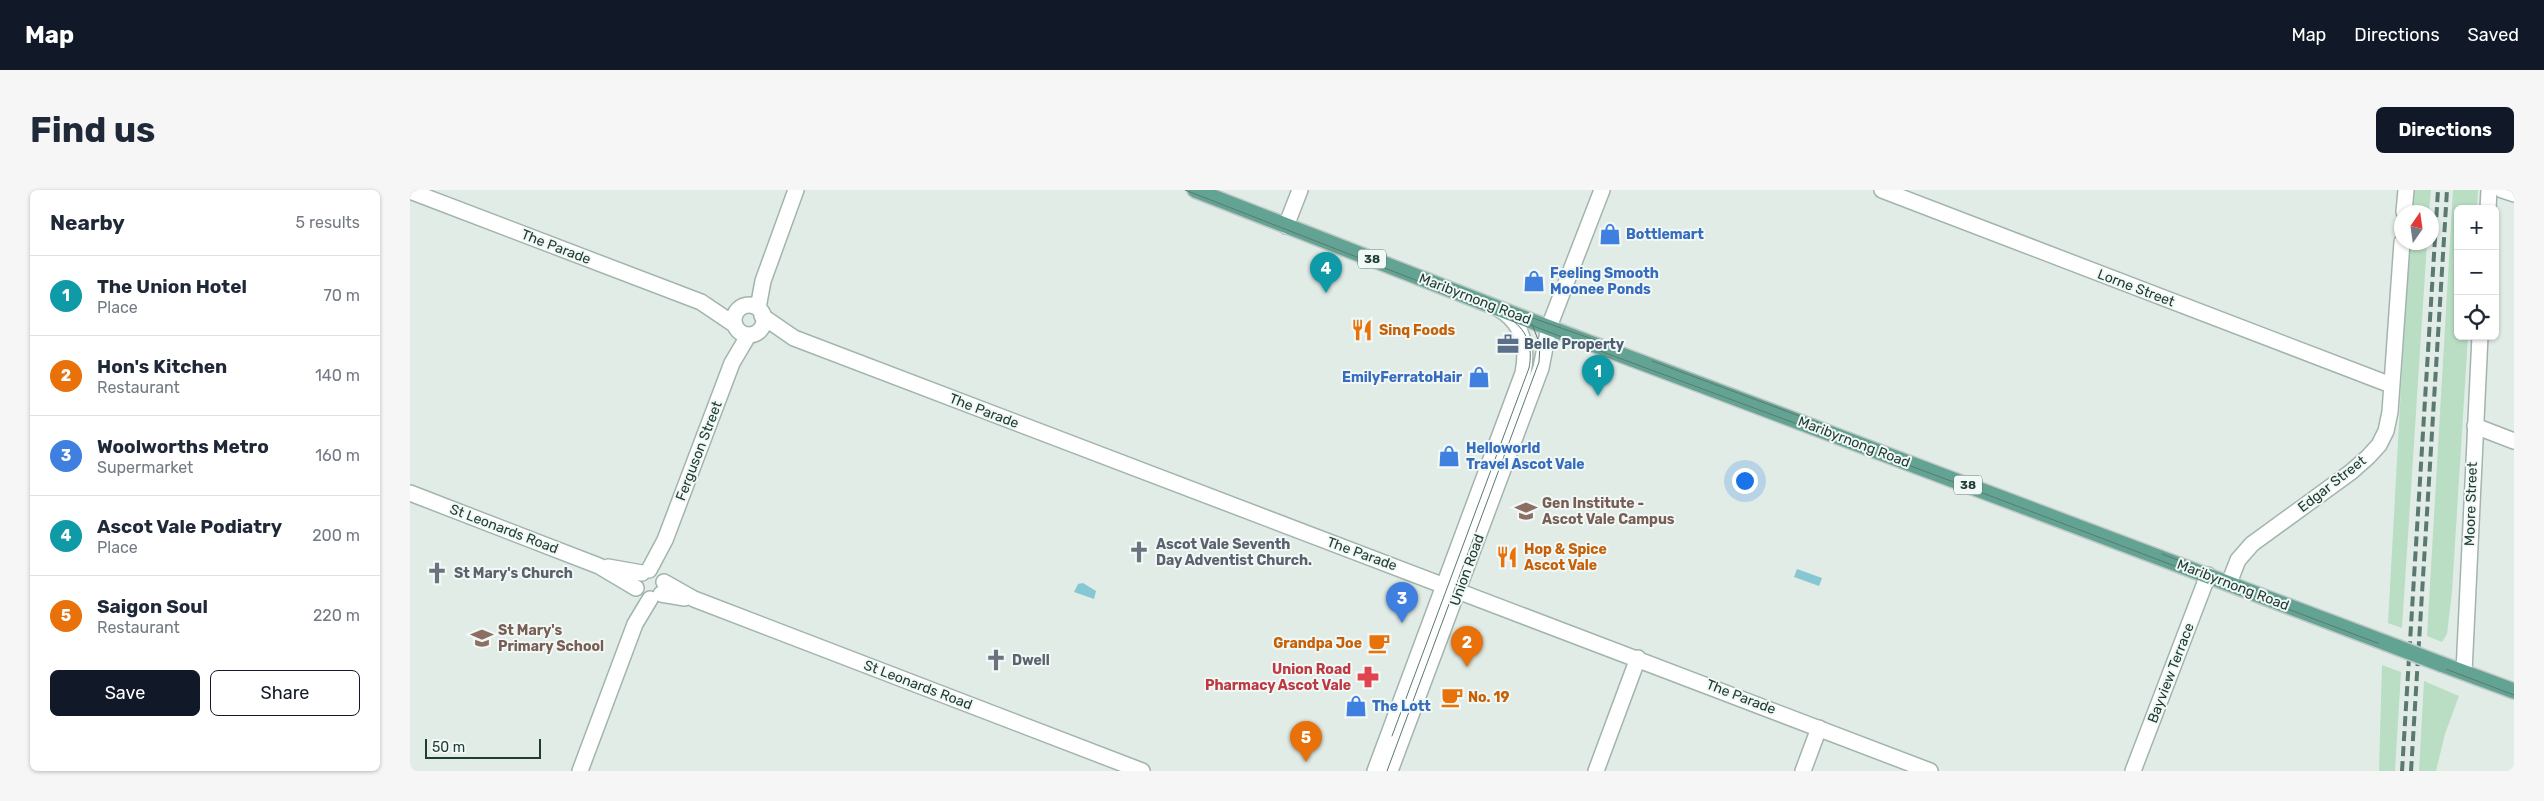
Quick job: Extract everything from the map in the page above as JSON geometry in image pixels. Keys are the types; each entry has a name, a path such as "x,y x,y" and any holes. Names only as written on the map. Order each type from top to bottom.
{"main road":[{"name":"Maribyrnong Road","path":"1195,190 1521,317 1545,333 1573,337 2514,691"}],"street":[{"path":"744,331 796,190"},
{"path":"1286,226 1300,190"},
{"name":"Union Road","path":"1375,771 1519,386 1545,333 1602,190"},
{"name":"Lorne Street","path":"1882,190 2391,385"},
{"path":"2405,205 2406,190"},
{"path":"2488,205 2489,190"},
{"path":"2502,190 2514,194"},
{"name":"The Parade","path":"410,192 701,302 752,309 794,338"},
{"name":"Edgar Street","path":"2229,583 2238,560 2252,544 2351,472 2379,445 2386,431 2390,412 2401,250"},
{"name":"The Parade","path":"701,302 744,331 794,338 1638,658 1930,771"},
{"name":"Union Road","path":"1496,308 1514,322 1523,340 1525,358 1519,386"},
{"path":"744,331 760,326 752,309"},
{"name":"Ferguson Street","path":"580,771 744,331"},
{"name":"Union Road","path":"1543,364 1545,333"},
{"name":"Union Road","path":"1390,771 1543,364 1554,342 1563,337 1573,337"},
{"name":"Moore Street","path":"2464,672 2480,340"},
{"path":"2475,426 2514,441"},
{"name":"St Leonards Road","path":"410,493 1142,771"},
{"name":"Bayview Terrace","path":"2133,771 2208,575"},
{"path":"1596,771 1638,658"},
{"path":"1803,771 1819,728"}],"green space":[{"path":"2413,190 2431,190 2430,205 2412,205"},
{"path":"2453,190 2478,190 2477,205 2454,205 2454,340 2468,340 2452,592 2447,634 2442,642 2427,636"},
{"path":"2409,250 2427,250 2402,628 2388,623"},
{"path":"2382,665 2401,672 2395,771 2379,771"},
{"path":"2424,681 2459,696 2445,734 2436,771 2419,771"}],"water":[{"path":"1797,569 1822,578 1819,586 1794,577"},
{"path":"1083,583 1096,591 1094,599 1074,592 1078,584"}],"tram line":[{"path":"1185,190 1546,331 1951,481 2514,695"},
{"path":"1527,316 1595,340"},
{"path":"1392,736 1529,368 1530,347 1528,341 1522,330 1512,320"},
{"path":"1387,771 1539,362 1540,345 1532,324"},
{"path":"1652,361 1818,423"},
{"path":"2162,554 2257,590"}],"railway":[{"path":"2402,771 2438,190"},
{"path":"2411,771 2447,190"}],"place":[{"name":"Bottlemart","path":"1610,234"},
{"name":"Feeling Smooth Moonee Ponds","path":"1534,281"},
{"name":"Ascot Vale Podiatry","path":"1326,293"},
{"name":"Sinq Foods","path":"1362,330"},
{"name":"Belle Property","path":"1508,344"},
{"name":"EmilyFerratoHair","path":"1479,377"},
{"name":"The Union Hotel","path":"1598,396"},
{"name":"Helloworld Travel Ascot Vale","path":"1449,456"},
{"name":"Gen Institute - Ascot Vale Campus","path":"1526,511"},
{"name":"Ascot Vale Seventh Day Adventist Church.","path":"1139,552"},
{"name":"Hop & Spice Ascot Vale","path":"1507,557"},
{"name":"St Mary's Church","path":"437,573"},
{"name":"Woolworths Metro","path":"1402,623"},
{"name":"St Mary's Primary School","path":"482,638"},
{"name":"Grandpa Joe","path":"1379,643"},
{"name":"Dwell","path":"996,660"},
{"name":"Hon's Kitchen","path":"1467,667"},
{"name":"Union Road Pharmacy Ascot Vale","path":"1368,677"},
{"name":"No. 19","path":"1452,697"},
{"name":"The Lott","path":"1356,706"},
{"name":"Saigon Soul","path":"1306,762"}]}
